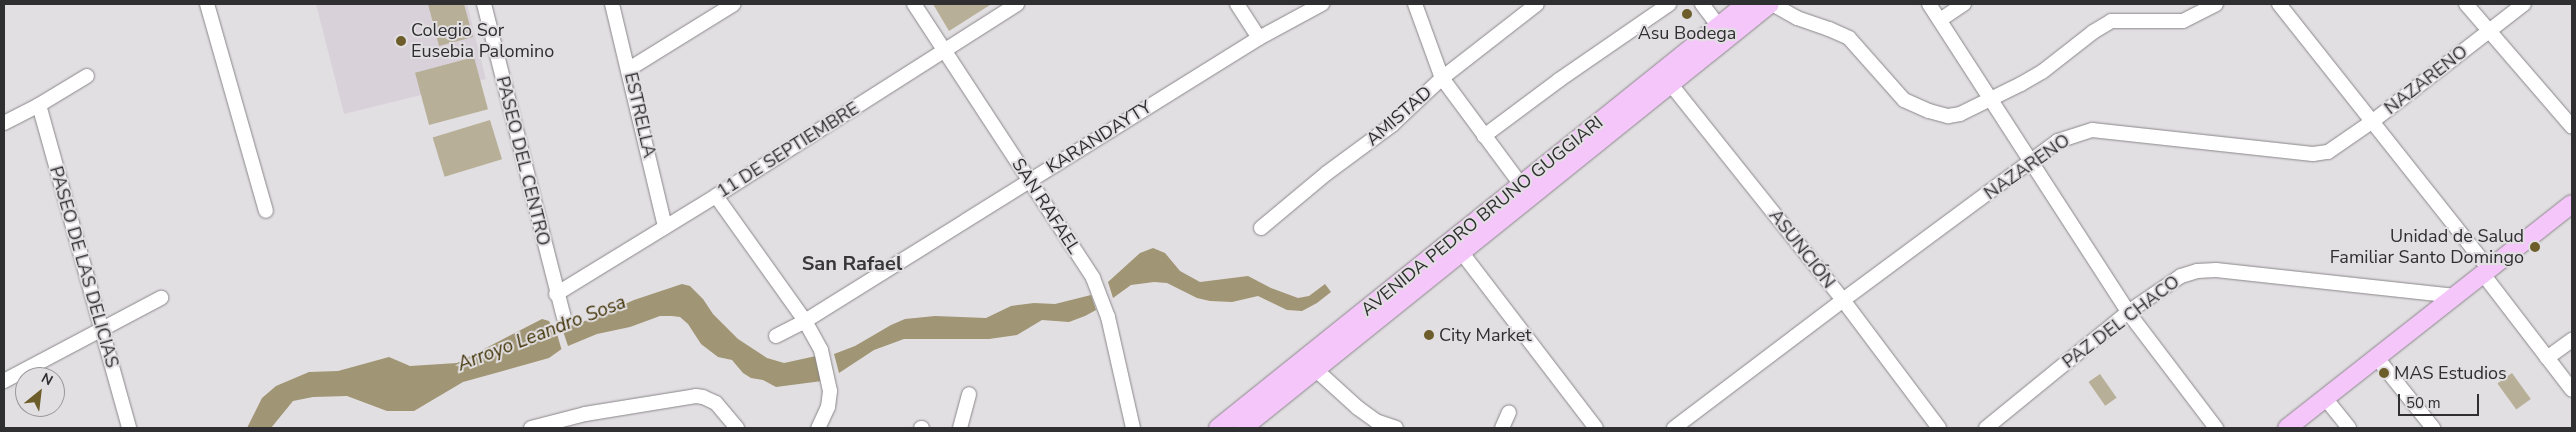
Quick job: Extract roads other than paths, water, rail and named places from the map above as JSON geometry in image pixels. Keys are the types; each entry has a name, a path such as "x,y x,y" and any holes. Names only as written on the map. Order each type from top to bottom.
{"main road":[{"name":"AVENIDA PEDRO BRUNO GUGGIARI","path":"1724,32 1746,4"},
{"name":"AVENIDA PEDRO BRUNO GUGGIARI","path":"1218,428 1457,246 1724,32 1771,4"},
{"path":"2287,428 2572,204"},
{"name":"AVENIDA PEDRO BRUNO GUGGIARI","path":"1243,428 1315,369 1457,246"}],"street":[{"path":"207,4 266,211"},
{"name":"PASEO DEL CENTRO","path":"484,4 556,294 564,318"},
{"name":"ESTRELLA","path":"612,4 629,69 665,227"},
{"path":"629,69 734,4"},
{"name":"SAN RAFAEL","path":"914,4 1093,278 1108,317 1133,428"},
{"name":"11 DE SEPTIEMBRE","path":"556,294 716,196 1017,4"},
{"path":"1238,4 1259,38"},
{"name":"KARANDAYTY","path":"776,336 805,321 1259,38 1322,4"},
{"path":"1415,4 1442,78 1525,191"},
{"name":"AMISTAD","path":"1260,228 1327,173 1392,125 1442,78 1537,4"},
{"path":"1484,136 1544,90 1669,4"},
{"path":"1702,4 1724,32"},
{"path":"1771,4 1797,18 1849,38 1893,89 1916,106 1948,116 1960,114 2042,72 2092,32 2111,21 2183,21 2216,4"},
{"path":"1930,4 2128,312 2216,428"},
{"path":"1940,20 1964,4"},
{"path":"2279,4 2373,121 2572,390"},
{"path":"2466,4 2572,127"},
{"name":"NAZARENO","path":"1674,428 1842,300 2058,141 2092,130 2313,154 2328,152 2373,121 2524,4"},
{"path":"4,123 39,105 87,76"},
{"name":"ASUNCIÓN","path":"1666,78 1842,300 1939,428"},
{"name":"PASEO DE LAS DELICIAS","path":"39,105 129,428"},
{"path":"716,196 805,321 821,350 829,380 830,400 818,428"},
{"path":"1457,246 1596,428"},
{"name":"PAZ DEL CHACO","path":"1986,428 2128,312 2181,276 2197,271 2216,270 2456,296"},
{"path":"4,381 161,298"},
{"path":"2547,358 2572,340"},
{"path":"2377,358 2433,428"},
{"path":"1315,369 1344,398 1375,424 1396,428"},
{"path":"960,428 969,394"},
{"path":"535,428 584,414 696,396 716,403 737,428"},
{"path":"2325,398 2349,428"},
{"path":"1502,428 1509,412"}],"water":[{"path":"1153,248 1165,253 1180,271 1200,282 1248,276 1271,288 1298,298 1309,296 1325,284 1331,292 1317,303 1302,311 1287,310 1258,296 1232,302 1210,301 1197,298 1167,283 1154,282 1131,285 1113,298 1108,282 1140,253"},
{"path":"682,284 690,286 703,299 713,314 738,339 767,358 784,363 816,356 822,381 776,387 763,380 751,378 743,373 732,360 718,357 701,344 688,324 680,317 660,316 630,327 597,334 568,346 562,328 588,320 634,300"},
{"path":"1091,295 1096,310 1069,322 1042,320 1017,335 989,339 904,339 874,350 839,373 834,354 855,346 905,319 935,316 986,318 1011,306 1034,303 1055,304"},
{"name":"Arroyo Leandro Sosa","path":"542,319 549,321 553,329 557,328 563,348 549,358 463,382 414,411 387,411 347,396 313,397 293,401 271,428 247,428 262,398 276,386 309,372 338,371 389,357 410,366 457,363"}],"place":[{"name":"Asu Bodega","path":"1687,14"},
{"name":"Colegio Sor Eusebia Palomino","path":"401,41"},
{"name":"Unidad de Salud Familiar Santo Domingo","path":"2535,247"},
{"name":"City Market","path":"1429,335"},
{"name":"MAS Estudios","path":"2384,373"}],"district":[{"name":"San Rafael","path":"852,263"}]}
